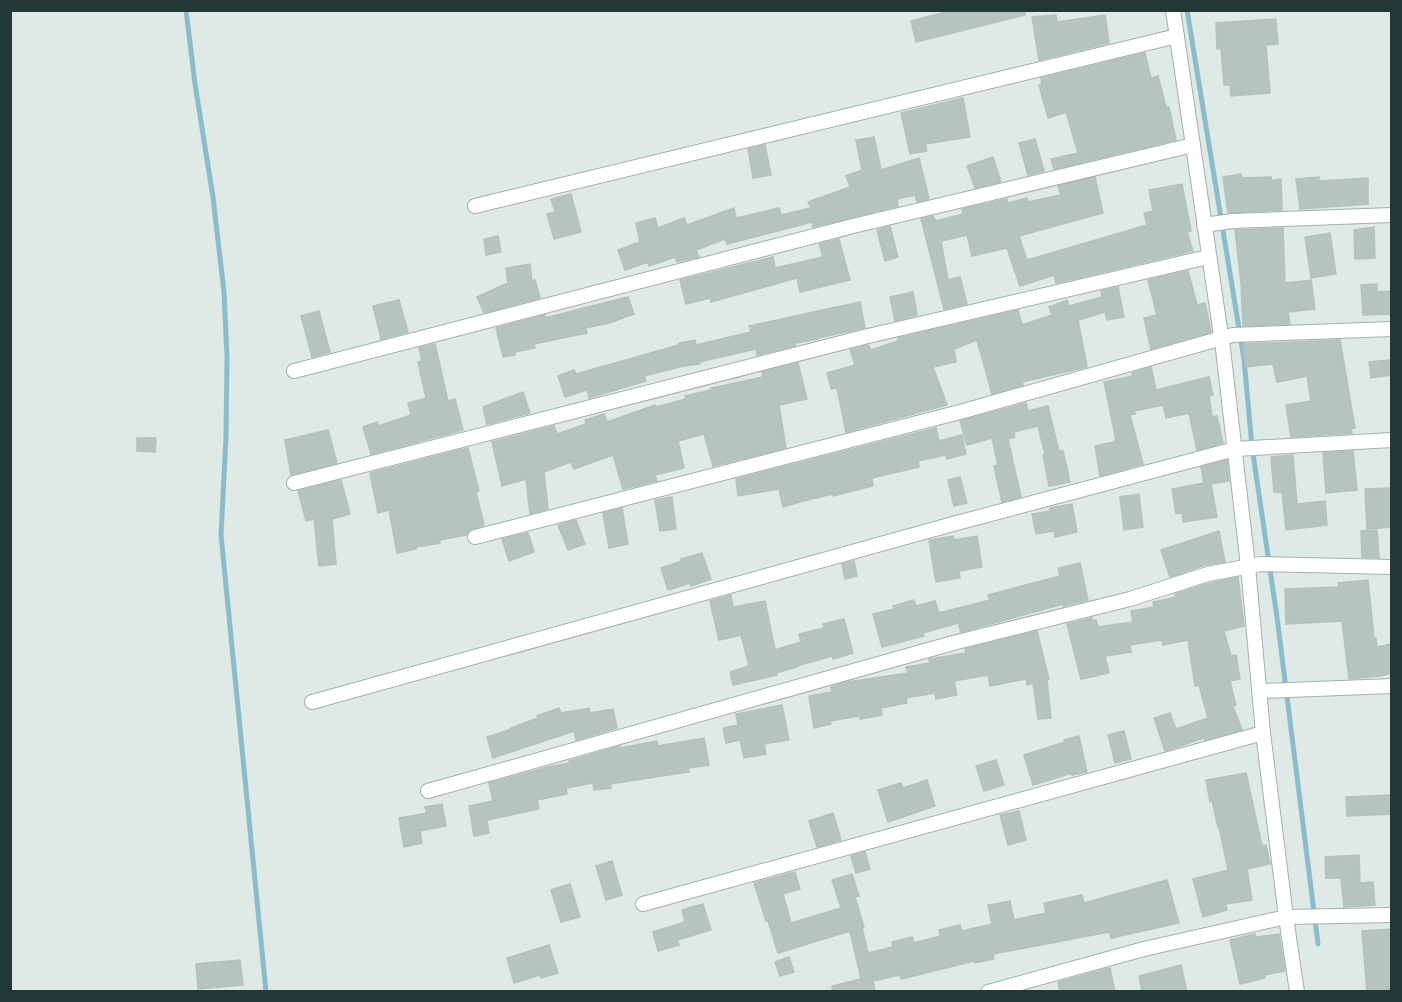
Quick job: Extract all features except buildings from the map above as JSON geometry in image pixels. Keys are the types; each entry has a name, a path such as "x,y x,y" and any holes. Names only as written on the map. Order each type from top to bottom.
{"street":[{"path":"1173,10 1193,145 1209,225 1208,257 1227,336 1246,448 1255,565 1263,733 1297,992"},
{"path":"475,206 1177,36"},
{"path":"294,371 853,226 1193,145"},
{"path":"1209,225 1233,221 1392,215"},
{"path":"294,483 856,339 1208,257"},
{"path":"475,537 960,412 1227,336 1248,333 1392,329"},
{"path":"312,702 953,524 1246,448 1392,440"},
{"path":"428,791 953,643 1130,599 1208,574 1255,565 1276,564 1392,567"},
{"path":"1261,691 1392,686"},
{"path":"643,904 1263,733"},
{"path":"988,992 1144,949 1286,917 1392,915"}],"waterway":[{"path":"186,10 224,292 227,357 221,535 266,992"},
{"path":"1187,10 1244,359 1252,447 1277,617 1318,944"}]}
